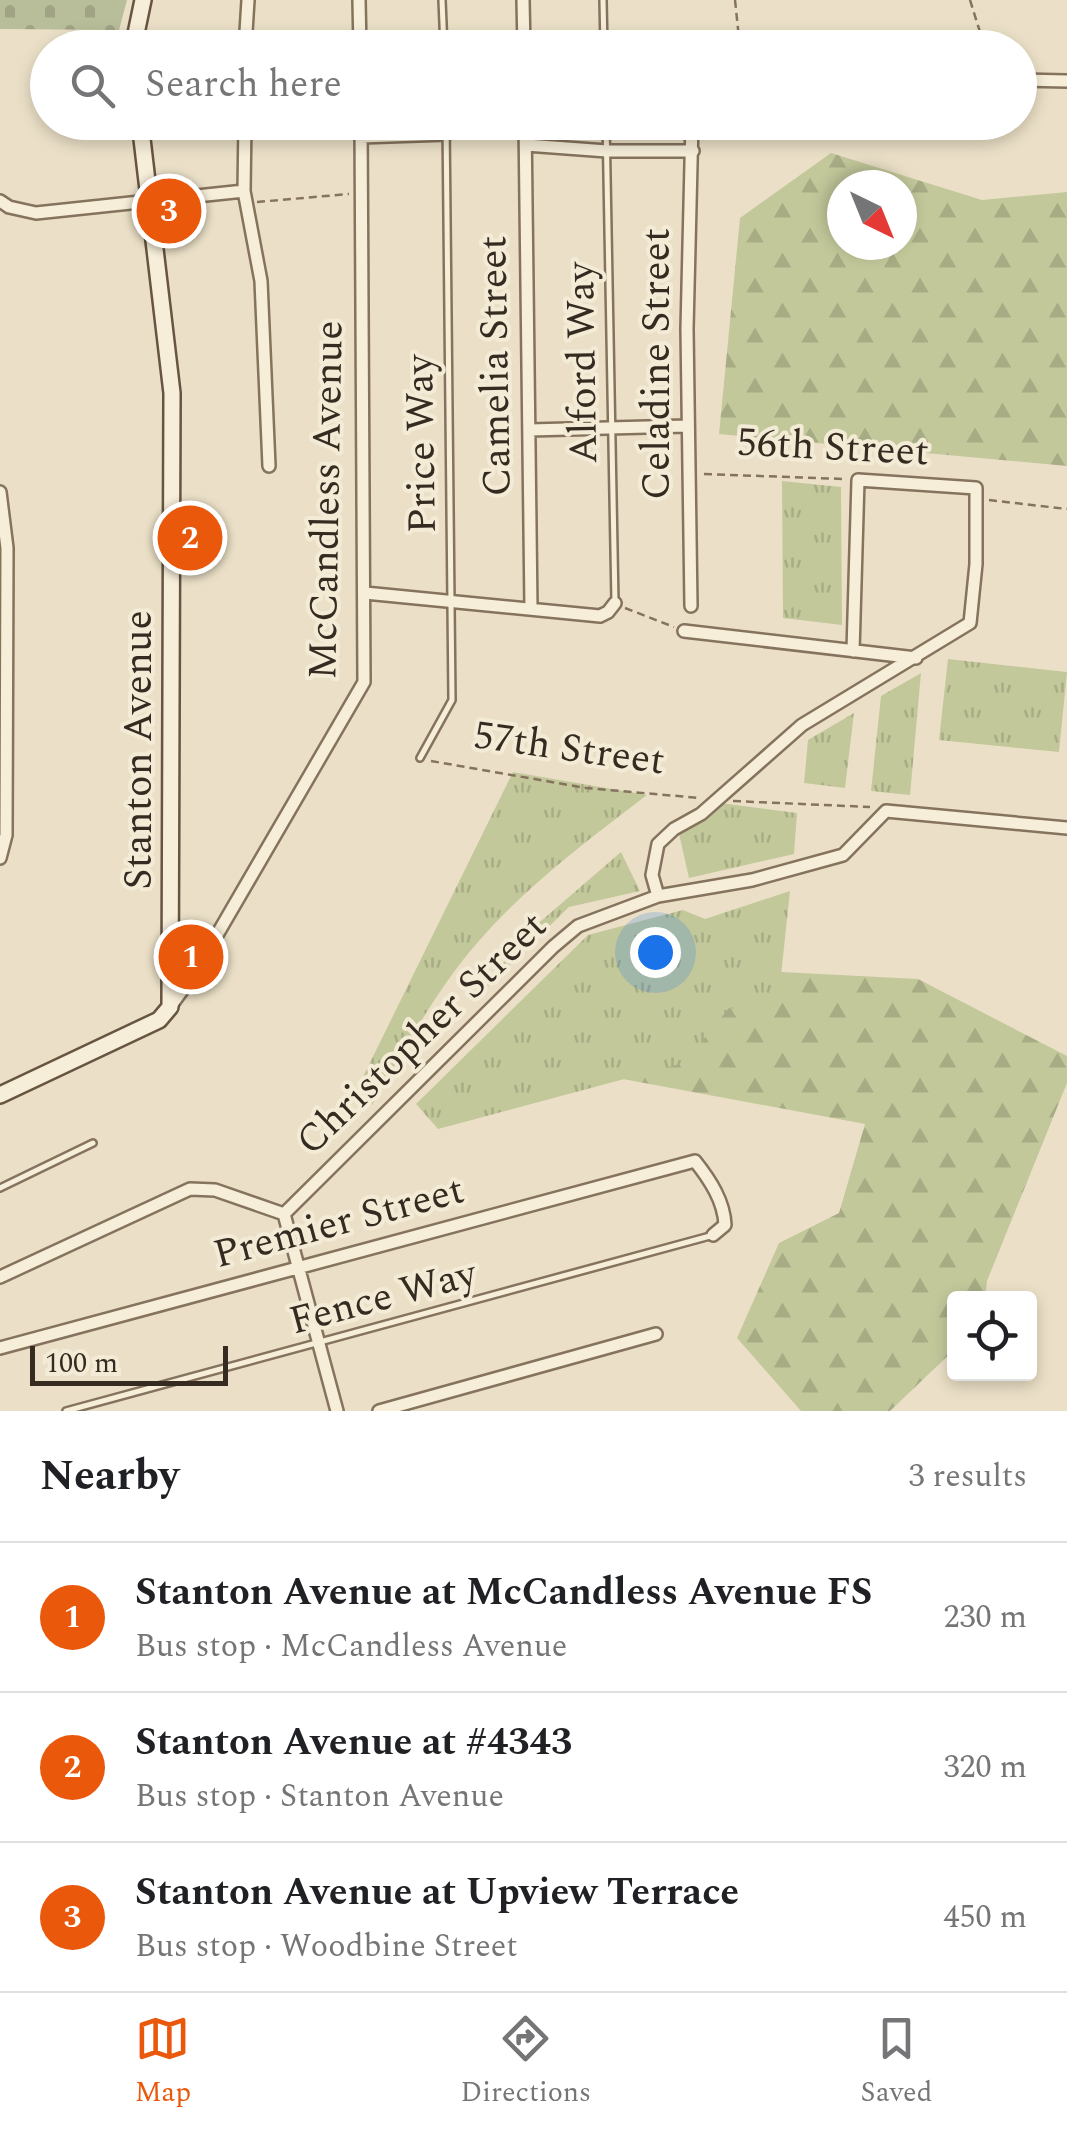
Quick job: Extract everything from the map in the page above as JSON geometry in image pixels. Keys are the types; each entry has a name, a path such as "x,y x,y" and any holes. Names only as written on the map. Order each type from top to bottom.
{"street":[{"path":"137,30 143,0"},
{"path":"246,30 248,0"},
{"path":"359,0 360,30"},
{"path":"522,0 523,30"},
{"path":"1037,80 1067,80"},
{"name":"Stanton Avenue","path":"142,140 172,393 170,1007"},
{"path":"245,140 244,192 261,281 269,466"},
{"name":"McCandless Avenue","path":"170,1007 196,971 364,682 362,140"},
{"name":"Camelia Street","path":"526,140 531,609"},
{"name":"Celadine Street","path":"690,606 687,426 693,140"},
{"path":"526,146 693,151"},
{"path":"0,202 36,213 244,192"},
{"path":"529,430 687,426"},
{"path":"853,651 858,480"},
{"name":"56th Street","path":"858,480 976,493"},
{"path":"0,492 7,548 6,835 0,858"},
{"path":"658,896 652,875 658,844 674,828 701,814 802,725 970,623 976,564 976,493"},
{"path":"365,594 600,616 615,604"},
{"path":"684,631 916,658"},
{"path":"883,810 1067,828"},
{"name":"Christopher Street","path":"284,1214 578,926 658,896 752,880 844,856 883,810"},
{"path":"0,1095 159,1020 170,1007"},
{"name":"Premier Street","path":"0,1348 696,1161 724,1211 726,1225 713,1236"},
{"path":"0,1277 190,1190 215,1190 284,1214 337,1411"},
{"path":"379,1411 656,1334"}],"lane":[{"path":"442,0 443,30"},
{"path":"603,0 604,30"},
{"name":"Price Way","path":"420,758 452,700 446,140"},
{"name":"Alford Way","path":"607,140 615,604"},
{"path":"0,1188 93,1144"},
{"name":"Fence Way","path":"66,1411 713,1236"}],"path":[{"path":"735,0 738,30"},
{"path":"970,0 979,30"},
{"path":"244,192 257,202 350,194"},
{"name":"56th Street","path":"687,474 858,480"},
{"name":"56th Street","path":"976,493 1067,508"},
{"path":"615,604 684,631"},
{"name":"57th Street","path":"420,758 586,788 711,799"},
{"path":"722,800 883,810"}],"green space":[{"path":"0,0 127,0 119,30 0,29"},
{"path":"831,153 886,170 827,170 827,260 917,260 917,180 982,200 1067,192 1067,466 719,434 740,218"},
{"path":"782,481 841,487 842,625 783,618"},
{"path":"948,659 1067,672 1059,752 939,740"},
{"path":"921,673 910,795 871,791 881,696"},
{"path":"854,713 845,788 804,783 808,740"},
{"path":"513,772 647,795 593,836 492,926 438,994 372,1105 357,1089"},
{"path":"721,803 797,813 794,854 689,878 679,834"},
{"path":"621,852 640,891 569,907 471,1003 526,934"},
{"path":"790,891 777,1013 729,1008 684,1063 438,1129 416,1104 588,935 683,910 705,919"},
{"path":"740,970 918,979 1067,1056 1067,1083 986,1291 947,1291 947,1357 890,1411 801,1411 737,1338 779,1243 839,1213 865,1124 569,1069"}],"place":[{"name":"Stanton Avenue at Upview Terrace","path":"169,211"},
{"name":"Stanton Avenue at #4343","path":"190,538"},
{"name":"Stanton Avenue at McCandless Avenue FS","path":"191,957"}]}
